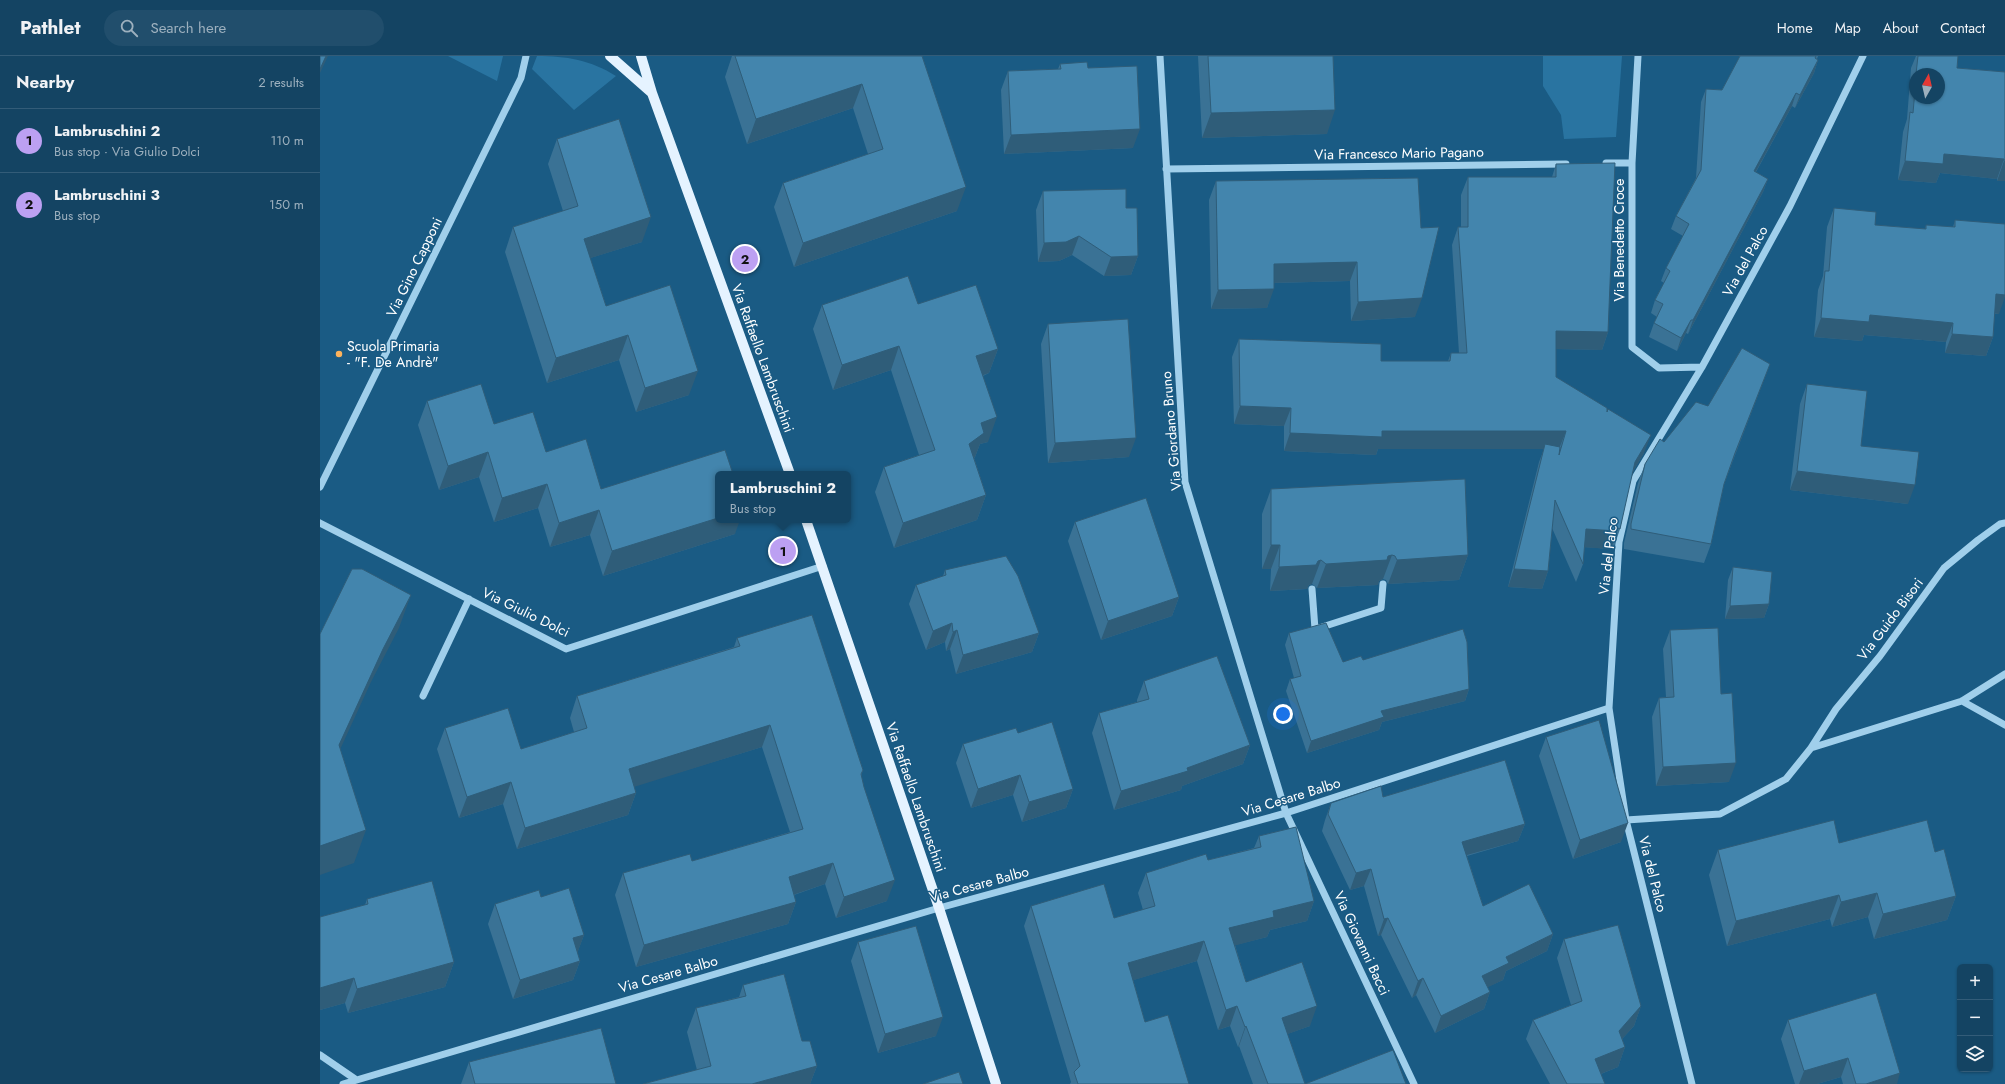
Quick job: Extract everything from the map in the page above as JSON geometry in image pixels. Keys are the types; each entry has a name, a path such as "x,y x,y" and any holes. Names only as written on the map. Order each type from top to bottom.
{"main road":[{"path":"610,56 652,93"},
{"name":"Via Raffaello Lambruschini","path":"641,56 652,93 789,471"},
{"name":"Via Raffaello Lambruschini","path":"807,523 939,908 996,1084"}],"street":[{"name":"Via Gino Capponi","path":"320,487 520,78 526,56"},
{"name":"Via Giordano Bruno","path":"1160,56 1186,482 1286,813"},
{"name":"Via Benedetto Croce","path":"1638,56 1632,162 1632,347 1659,368 1702,367"},
{"name":"Via del Palco","path":"1692,1084 1626,820 1609,708 1619,542 1633,481 1702,367 1790,206 1863,56"},
{"path":"1594,164 1632,162"},
{"name":"Via Francesco Mario Pagano","path":"1166,169 1572,164"},
{"name":"Via Giulio Dolci","path":"320,523 566,649 823,566"},
{"name":"Via Guido Bisori","path":"1626,820 1720,814 1786,779 1811,748 1836,709 1880,656 1944,568 1978,540 2000,524 2005,523"},
{"path":"1312,589 1312,630 1381,608 1383,584"},
{"path":"423,696 469,599"},
{"path":"1811,748 1962,700 2005,674"},
{"path":"1962,700 2005,725"},
{"name":"Via Cesare Balbo","path":"343,1084 355,1079 939,908 1286,813 1609,708"},
{"name":"Via Giovanni Bacci","path":"1286,813 1414,1084"},
{"path":"320,1055 355,1079"}],"shaded area":[{"path":"448,56 503,56 497,81"},
{"path":"537,56 578,60 597,66 616,76 574,110 532,69"},
{"path":"1543,56 1622,56 1616,137 1564,139 1561,115 1543,86"}],"building":[{"path":"320,56 326,56 320,69"},
{"path":"735,56 922,56 966,187 803,243 783,183 883,149 862,84 756,119"},
{"path":"1208,56 1333,56 1335,110 1211,113"},
{"path":"1740,56 1816,56 1815,58 1818,60 1800,95 1796,93 1754,171 1768,179 1693,320 1691,320 1681,338 1654,323 1663,304 1655,300 1670,271 1666,268 1689,224 1676,216 1701,170 1706,89 1722,90"},
{"path":"1918,56 1958,56 1957,68 2005,72 2005,162 2004,159 1944,154 1943,164 1905,161 1910,112 1913,113 1914,104 1945,104 1945,68 1917,68"},
{"path":"1087,62 1088,68 1137,66 1140,129 1011,135 1008,71 1061,69 1060,64"},
{"path":"619,119 651,217 584,239 606,306 670,285 698,371 645,388 628,335 556,358 513,227 578,206 557,139"},
{"path":"1615,163 1608,332 1556,331 1556,377 1607,408 1607,412 1608,409 1651,435 1635,462 1620,529 1618,528 1617,531 1586,529 1583,564 1555,500 1548,571 1514,569 1545,444 1560,447 1559,455 1566,431 1382,431 1382,437 1290,433 1291,408 1240,406 1239,339 1381,344 1381,361 1450,361 1451,353 1467,353 1458,227 1468,227 1468,177 1556,177 1556,164"},
{"path":"1418,178 1421,228 1439,227 1422,298 1358,302 1357,262 1274,264 1274,289 1218,290 1216,181"},
{"path":"1126,189 1126,208 1137,208 1138,256 1111,257 1079,236 1066,242 1044,243 1043,191"},
{"path":"1834,208 1876,212 1875,225 1926,229 1926,225 1955,227 1955,220 2005,224 2005,295 1996,294 1993,337 1952,334 1953,323 1870,315 1869,322 1821,318 1825,271 1829,271"},
{"path":"908,276 918,304 976,285 998,349 976,356 997,417 981,423 984,433 969,444 986,495 903,523 884,467 935,450 899,346 842,365 822,305"},
{"path":"1128,319 1136,438 1055,443 1048,324"},
{"path":"1742,348 1770,364 1724,484 1711,544 1631,529 1645,464 1660,439 1664,442 1696,402 1708,406"},
{"path":"481,384 494,424 533,412 546,452 586,439 601,489 725,450 732,471 715,471 715,519 612,551 599,510 559,523 547,484 502,498 488,452 448,466 427,401"},
{"path":"1807,384 1867,391 1861,446 1919,452 1915,485 1797,471"},
{"path":"1465,479 1468,555 1397,560 1395,556 1392,555 1388,556 1387,560 1326,564 1321,560 1318,561 1316,565 1279,567 1280,545 1271,545 1271,489"},
{"path":"1146,498 1179,597 1108,621 1075,522"},
{"path":"1006,556 1018,576 1039,633 963,655 957,630 953,632 952,623 933,631 916,585 946,575 945,570"},
{"path":"1733,567 1772,572 1769,604 1730,606"},
{"path":"352,569 362,569 411,595 383,649 339,745 366,830 320,846 320,634"},
{"path":"812,615 863,770 861,774 864,787 895,880 844,897 833,863 789,877 796,902 644,945 623,873 690,854 692,861 803,829 770,725 629,769 636,793 525,828 511,782 467,797 445,728 508,708 521,749 587,728 577,696 740,646 737,638"},
{"path":"1326,623 1343,662 1361,656 1363,660 1463,629 1467,642 1469,689 1381,711 1384,717 1311,741 1290,679 1301,676 1289,633"},
{"path":"1718,628 1721,694 1732,693 1736,763 1663,767 1659,698 1674,697 1670,630"},
{"path":"1217,656 1250,745 1187,768 1188,771 1121,791 1099,713 1149,699 1144,681"},
{"path":"1599,720 1628,823 1580,840 1546,737"},
{"path":"1052,722 1073,789 1029,802 1020,775 978,789 963,744 1016,728 1018,733"},
{"path":"1505,760 1525,824 1462,842 1483,906 1529,884 1553,934 1506,957 1509,963 1482,976 1490,992 1441,1016 1423,978 1418,981 1388,918 1384,919 1371,869 1356,873 1328,814 1331,803 1381,786 1383,797"},
{"path":"1834,820 1839,843 1927,820 1935,852 1944,849 1956,896 1883,914 1877,893 1841,902 1839,895 1736,921 1718,850"},
{"path":"1296,827 1314,901 1273,911 1274,917 1229,928 1246,982 1302,962 1317,1006 1282,1018 1305,1084 1268,1084 1237,1006 1226,1010 1204,941 1128,963 1145,1022 1168,1015 1189,1084 1078,1084 1074,1072 1080,1066 1031,906 1104,884 1114,918 1155,906 1146,873 1206,854 1208,860 1261,847 1259,836"},
{"path":"432,881 454,962 357,989 354,978 320,988 320,917 368,904 367,899"},
{"path":"569,888 584,935 573,938 580,961 520,980 495,904 539,890 541,897"},
{"path":"1618,925 1641,1006 1619,1031 1625,1047 1595,1059 1605,1084 1567,1084 1533,1020 1582,1001 1564,939"},
{"path":"916,926 943,1017 885,1034 858,942"},
{"path":"784,974 802,1041 810,1041 817,1066 752,1084 643,1084 711,1066 696,1008 746,996 743,985"},
{"path":"1876,993 1900,1073 1866,1084 1856,1084 1848,1058 1804,1071 1788,1020"},
{"path":"601,1028 616,1084 475,1084 469,1062"},
{"path":"1393,1050 1406,1084 1305,1084"},
{"path":"959,1072 963,1084 923,1084"}],"place":[{"name":"Lambruschini 3","path":"745,259"},
{"name":"Scuola Primaria - \"F. De Andrè\"","path":"339,354"},
{"name":"Lambruschini 2","path":"783,551"}]}
